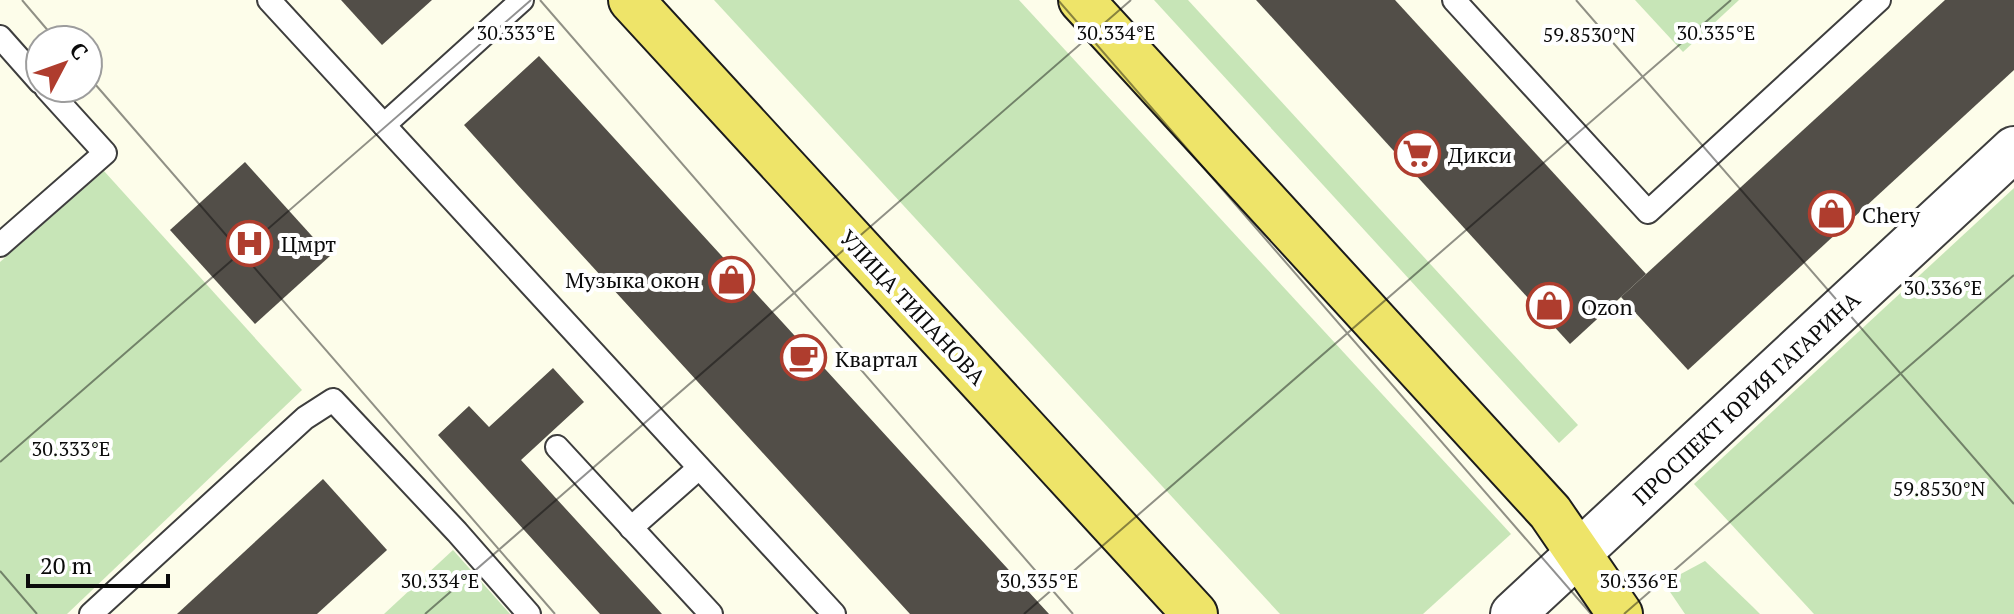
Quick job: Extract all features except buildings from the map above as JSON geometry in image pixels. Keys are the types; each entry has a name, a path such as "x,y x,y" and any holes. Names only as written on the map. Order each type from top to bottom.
{"main road":[{"name":"УЛИЦА ТИПАНОВА","path":"631,0 1195,614"},
{"path":"1081,0 1550,512 1620,614"}],"street":[{"name":"ПРОСПЕКТ ЮРИЯ ГАГАРИНА","path":"1513,614 2014,149"}],"lane":[{"path":"269,0 834,614"},
{"path":"384,125 522,0"},
{"path":"1454,0 1648,212 1879,0"},
{"path":"0,37 24,64"},
{"path":"0,245 105,153 61,104"},
{"path":"91,614 305,418 333,400 529,614"},
{"path":"557,447 711,614"},
{"path":"631,528 699,468"}],"green space":[{"path":"714,0 1019,0 1511,534 1423,614 1280,614"},
{"path":"1154,0 1188,0 1578,425 1559,443"},
{"path":"1635,0 1739,0 1683,52"},
{"path":"104,171 302,390 67,614 0,614 0,262"},
{"path":"2014,188 2014,614 1814,614 1694,484"},
{"path":"453,550 510,614 384,614"},
{"path":"1705,561 1760,614 1685,614 1664,583"}],"place":[{"name":"Дикси","path":"1417,154"},
{"name":"Chery","path":"1831,214"},
{"name":"Цмрт","path":"250,243"},
{"name":"Музыка окон","path":"731,279"},
{"name":"Ozon","path":"1550,306"},
{"name":"Квартал","path":"804,358"}]}
